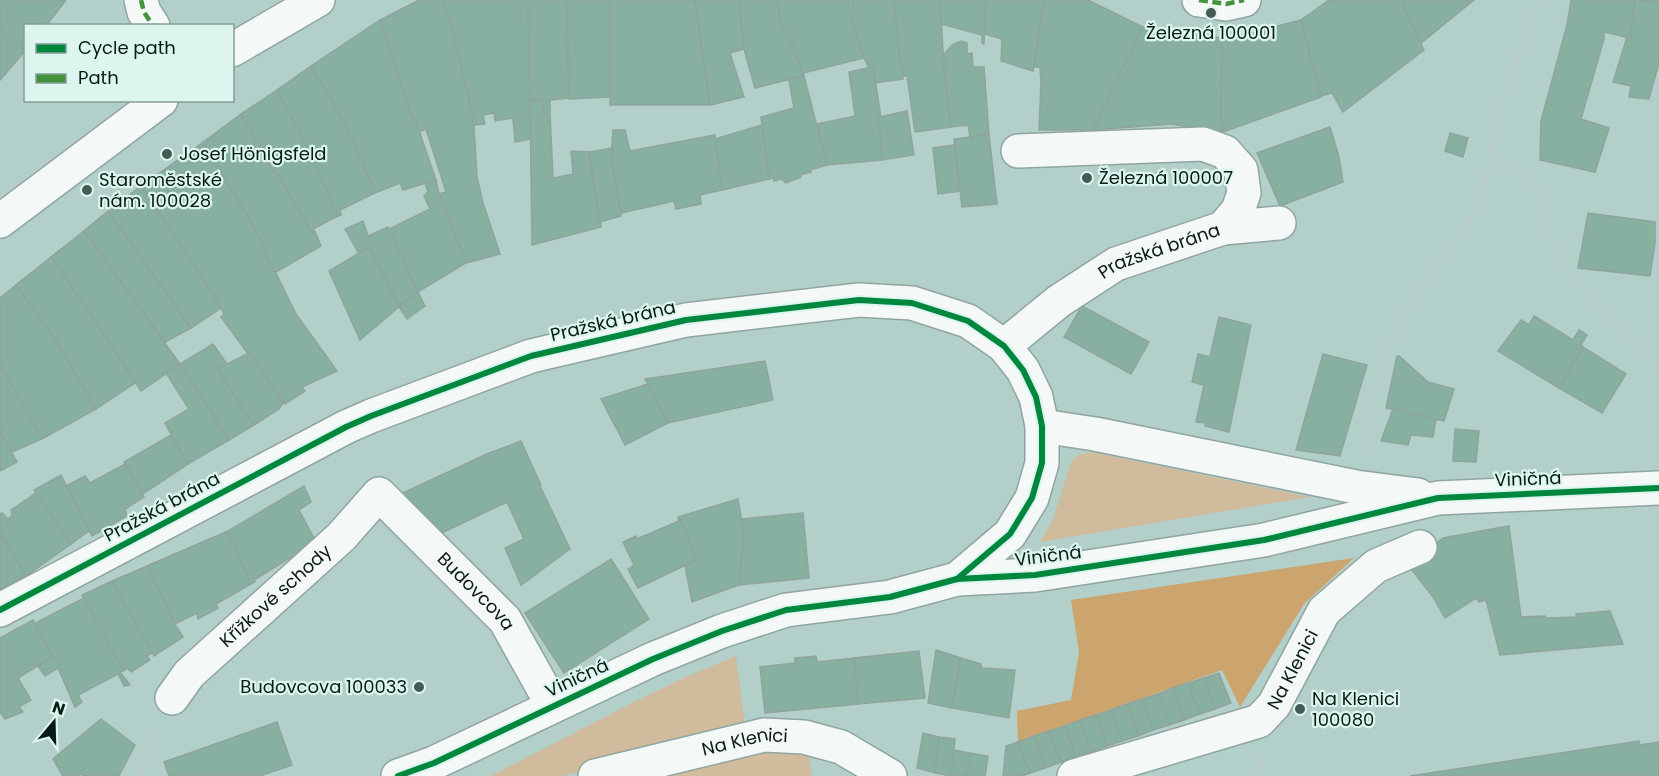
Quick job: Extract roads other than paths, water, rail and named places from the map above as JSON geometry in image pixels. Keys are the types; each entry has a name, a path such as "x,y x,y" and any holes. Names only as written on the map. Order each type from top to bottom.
{"street":[{"path":"141,0 144,12 152,24"},
{"path":"234,49 318,0"},
{"path":"1199,0 1226,3 1244,0"},
{"path":"0,221 158,102"},
{"name":"Pražská brána","path":"1004,346 1059,301 1116,264 1223,228 1238,210 1244,193 1240,170 1225,152 1203,144 1018,151"},
{"path":"1223,228 1279,223"},
{"name":"Pražská brána","path":"0,610 346,427 529,347 686,320 912,295 968,321 1004,346 1023,370 1036,397 1042,426 1042,463 1032,498 1010,534 957,579"},
{"path":"1042,426 1095,434 1356,488 1438,498"},
{"name":"Viničná","path":"398,776 432,772 553,706 663,655 722,631 786,610 890,597 957,579 1035,575 1264,540 1438,498 1659,488"},
{"name":"Křížkové schody","path":"172,698 189,674 341,537 379,494"},
{"name":"Budovcova","path":"379,494 505,620 553,706"},
{"name":"Na Klenici","path":"1074,776 1259,721 1274,705 1324,611 1376,566 1420,547"},
{"name":"Na Klenici","path":"595,776 764,735 804,737 843,761 890,776"}],"place":[{"name":"Železná 100001","path":"1211,13"},
{"name":"Josef Hönigsfeld","path":"167,154"},
{"name":"Železná 100007","path":"1087,178"},
{"name":"Staroměstské nám. 100028","path":"87,190"},
{"name":"Budovcova 100033","path":"419,687"},
{"name":"Na Klenici 100080","path":"1300,709"}]}
